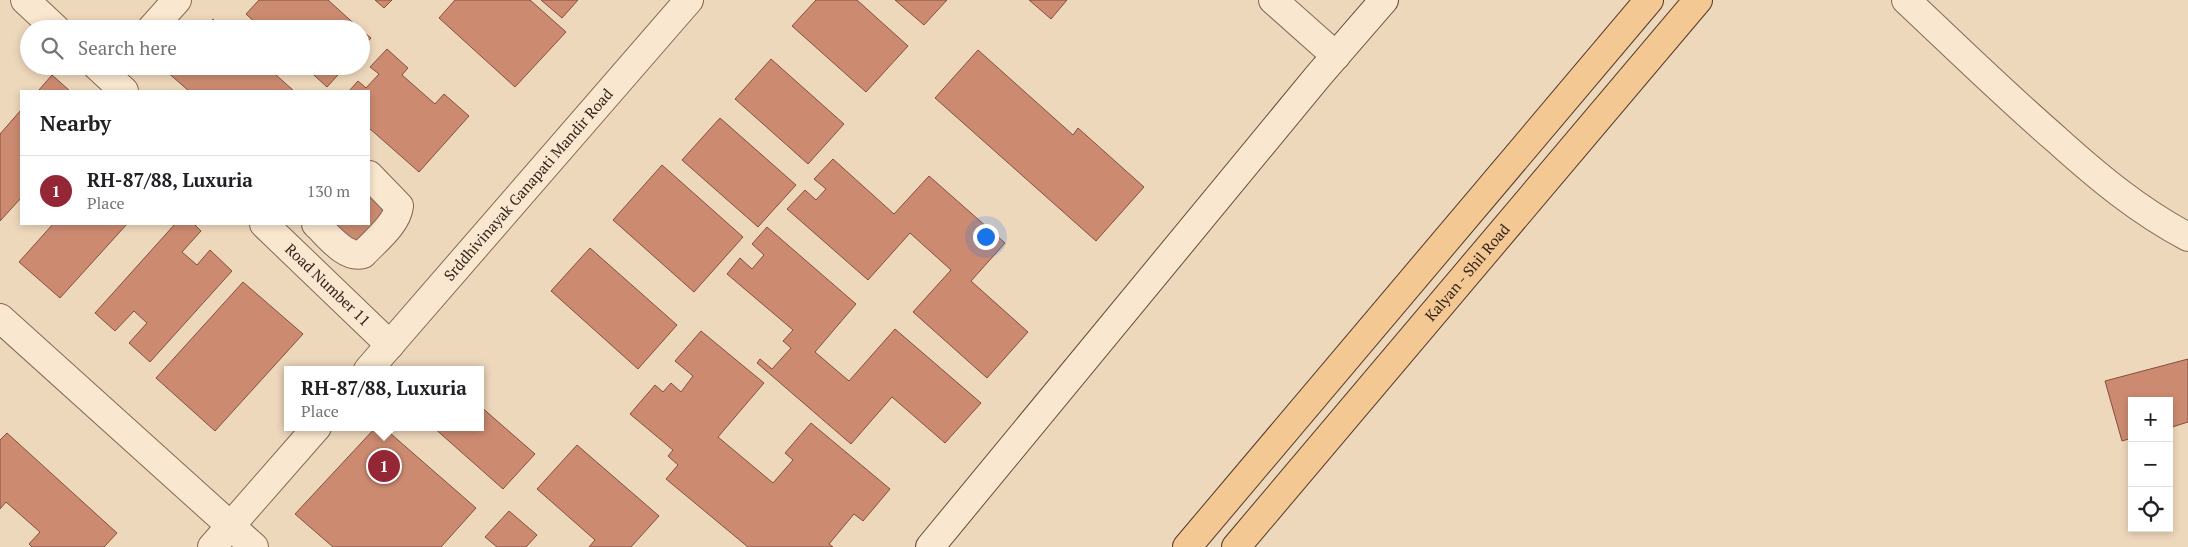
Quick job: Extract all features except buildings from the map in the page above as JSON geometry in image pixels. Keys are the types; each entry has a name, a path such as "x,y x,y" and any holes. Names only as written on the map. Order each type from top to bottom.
{"main road":[{"path":"1188,547 1649,0"},
{"name":"Kalyan - Shil Road","path":"1236,547 1698,0"}],"street":[{"path":"25,0 46,20"},
{"path":"159,20 177,0"},
{"name":"Srddhivinayak Ganapati Mandir Road","path":"372,366 689,0"},
{"path":"1273,0 1336,56"},
{"path":"930,547 1384,0"},
{"path":"1906,0 2023,111 2105,182 2156,220 2188,237"},
{"path":"317,225 347,253 355,256 362,254 394,220 399,206 370,176"},
{"name":"Road Number 11","path":"265,225 390,345"},
{"path":"0,318 254,547"},
{"path":"212,547 313,431"}],"place":[{"name":"RH-87/88, Luxuria","path":"384,466"}]}
